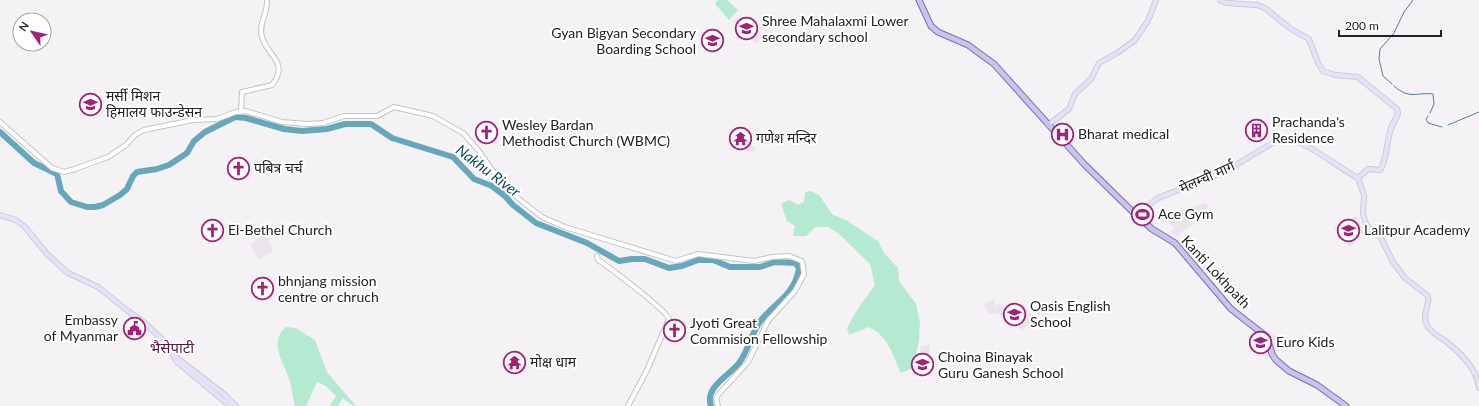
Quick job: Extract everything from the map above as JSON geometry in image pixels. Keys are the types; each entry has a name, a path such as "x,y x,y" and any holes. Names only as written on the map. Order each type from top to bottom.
{"main road":[{"name":"Kanti Lokhpath","path":"919,0 931,26 938,32 968,45 994,64 1048,126 1085,165 1136,215 1157,232 1175,243 1231,309 1267,337 1272,354 1283,366 1317,385 1346,406"},
{"path":"1048,126 1069,108 1075,94 1091,79 1099,63 1134,41 1148,21 1156,0"},
{"path":"1220,0 1226,3 1257,5 1265,8 1291,29 1309,39 1318,63 1323,71 1335,75 1358,77 1397,109 1398,112 1391,130 1389,148 1381,169 1368,169 1358,178 1364,195 1363,213 1366,224 1374,232 1379,234 1393,262 1405,278 1428,296 1424,312 1427,325 1465,359 1478,380 1479,388"},
{"name":"मेलम्ची मार्ग","path":"1136,215 1158,198 1226,171 1279,139 1285,138 1312,148 1344,171 1358,178"},
{"path":"0,215 16,220 25,227 47,254 68,273 98,287 146,324 164,341 177,362 236,406"},
{"path":"206,383 230,406"}],"street":[{"path":"241,112 242,92 272,85 278,73 278,61 266,47 262,36 261,23 265,14 268,0"},
{"path":"0,122 52,168 64,172 108,157 126,145 135,135 144,130 193,120 217,120 236,112 246,111 260,114 282,122 308,124 323,123 344,116 377,116 391,108 433,116 463,133 479,151 496,176 519,199 542,217 565,227 676,261 698,254 754,261 781,256 790,256 799,259 802,261 805,269 800,283 789,299 764,327 748,362 718,395 716,399 718,406"},
{"path":"598,256 598,260 612,269 628,284 662,309 668,318 647,370 628,406"}],"shaded area":[{"name":"Shree Mahalaxmi Lower secondary school","path":"748,18 763,37 756,43 745,36 732,21"},
{"path":"750,143 757,149 749,153 744,149"},
{"path":"1204,203 1210,207 1194,215 1196,222 1181,232 1177,237 1170,232 1175,227 1169,223 1168,217 1190,207"},
{"name":"Lalitpur Academy","path":"1356,216 1365,233 1356,236 1356,243 1349,247 1344,236 1338,237 1334,227"},
{"path":"266,229 273,251 259,260 251,245"},
{"name":"Oasis English School","path":"993,299 996,306 1001,303 1006,310 1021,304 1029,311 1035,322 1021,330 1013,319 1006,323 999,314 988,313 986,306 982,305"},
{"name":"Euro Kids","path":"1261,333 1267,345 1264,347 1264,356 1250,348 1255,339"},
{"path":"1274,335 1281,350 1274,354 1269,337"},
{"name":"Choina Binayak Guru Ganesh School","path":"930,345 930,373 914,373 921,346"}],"green space":[{"path":"718,0 727,0 738,10 729,20 716,5 715,3"},
{"path":"811,191 819,195 833,215 846,220 878,241 884,253 898,268 899,281 916,304 920,323 919,341 913,368 901,373 886,341 876,331 869,327 849,335 847,328 857,310 875,285 870,264 838,233 828,227 815,227 806,236 793,236 795,226 787,221 781,204 789,200 798,205 804,202 805,192"},
{"path":"286,327 296,328 315,340 327,372 356,406 350,404 343,398 338,406 330,406 336,396 326,386 317,382 306,406 295,406 290,381 281,360 278,346 278,339"}],"waterway":[{"path":"1392,84 1383,76 1379,59 1380,49 1394,33 1404,12 1413,0"},
{"path":"1394,86 1404,93 1433,94 1434,104 1430,113"},
{"path":"1448,125 1479,112"},
{"path":"1428,116 1426,119 1428,123 1442,127"},
{"name":"Nakhu River","path":"0,132 34,163 57,174 61,191 71,202 87,207 95,207 103,205 120,195 127,189 133,176 137,172 157,169 169,165 187,153 194,141 205,132 235,117 246,118 284,129 302,131 327,129 345,124 371,124 392,138 453,157 474,179 492,186 536,223 587,243 619,261 645,259 669,268 682,266 698,260 713,260 730,267 760,267 775,262 796,263 799,269 797,278 789,292 758,324 739,363 714,387 710,399 711,406"}],"place":[{"name":"Shree Mahalaxmi Lower secondary school","path":"747,29"},
{"name":"Gyan Bigyan Secondary Boarding School","path":"712,41"},
{"name":"मर्सी मिशन हिमालय फाउन्डेसन","path":"90,104"},
{"name":"Prachanda's Residence","path":"1257,130"},
{"name":"Wesley Bardan Methodist Church (WBMC)","path":"486,133"},
{"name":"Bharat medical","path":"1062,134"},
{"name":"गणेश मन्दिर","path":"741,138"},
{"name":"पबित्र चर्च","path":"238,168"},
{"name":"Ace Gym","path":"1143,214"},
{"name":"El-Bethel Church","path":"212,230"},
{"name":"Lalitpur Academy","path":"1349,230"},
{"name":"bhnjang mission centre or chruch","path":"262,289"},
{"name":"Oasis English School","path":"1014,314"},
{"name":"Embassy of Myanmar","path":"134,328"},
{"name":"Jyoti Great Commision Fellowship","path":"675,331"},
{"name":"Euro Kids","path":"1260,342"},
{"name":"मोक्ष धाम","path":"514,362"},
{"name":"Choina Binayak Guru Ganesh School","path":"923,365"}],"district":[{"name":"भैसेपाटी","path":"172,348"}]}
